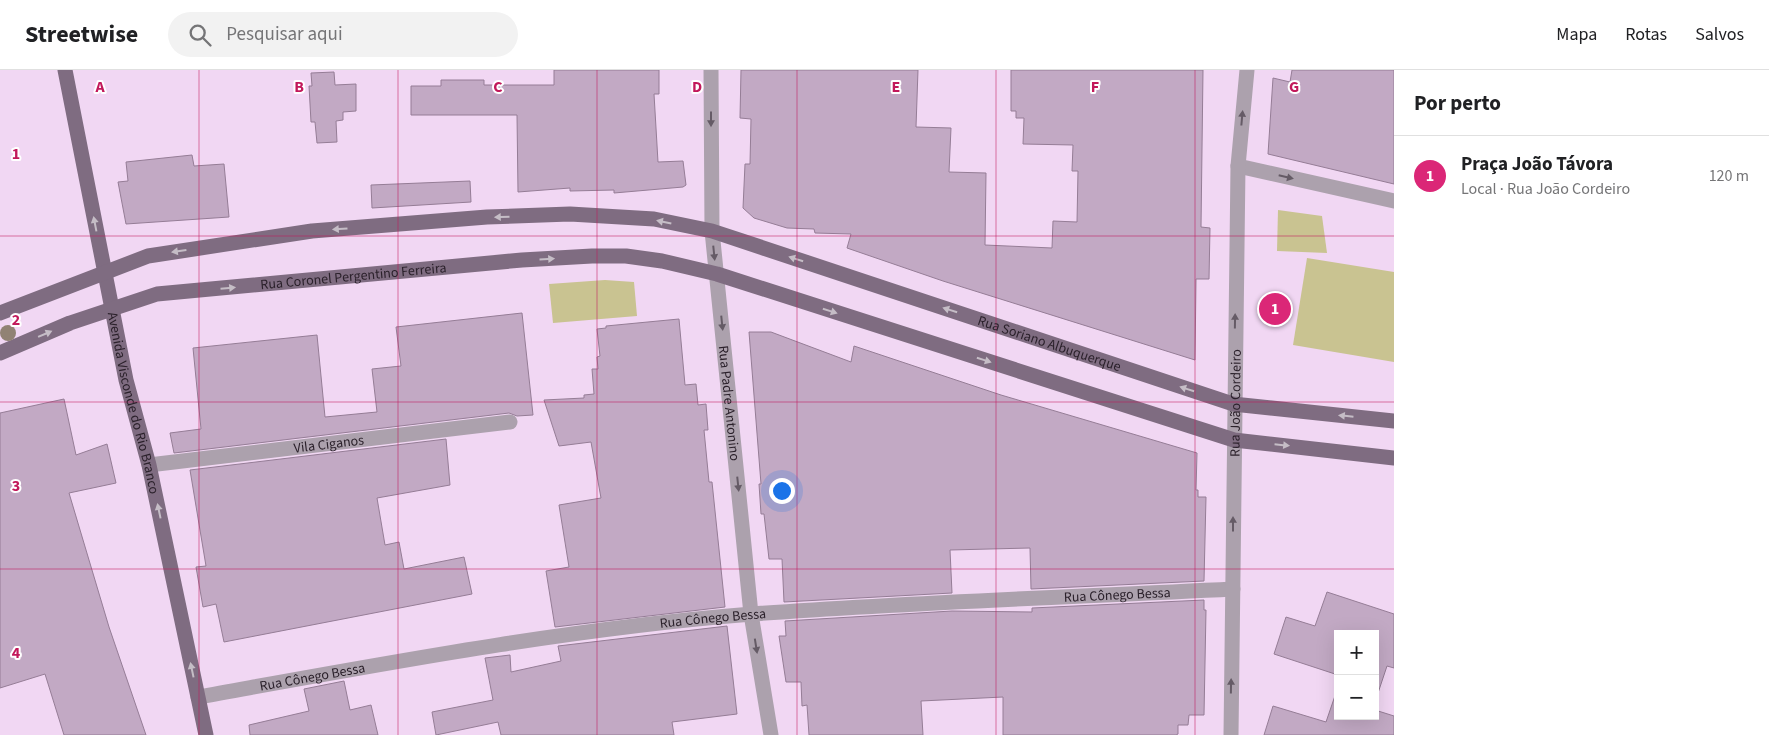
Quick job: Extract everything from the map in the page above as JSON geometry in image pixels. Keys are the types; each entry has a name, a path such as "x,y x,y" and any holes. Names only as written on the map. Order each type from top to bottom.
{"main road":[{"name":"Avenida Visconde do Rio Branco","path":"65,70 126,380 149,465 206,735"},
{"path":"0,313 148,256 312,231 487,217 570,214 654,219 712,232"},
{"name":"Rua Soriano Albuquerque","path":"712,232 1234,404 1394,421"},
{"name":"Rua Coronel Pergentino Ferreira","path":"0,353 70,323 157,294 522,260 626,256 662,261 716,274"},
{"path":"716,274 1234,440 1394,458"}],"street":[{"name":"Rua Padre Antonino","path":"711,70 712,232 752,614 771,735"},
{"name":"Rua João Cordeiro","path":"1231,735 1238,166 1247,70"},
{"path":"1238,166 1394,201"},
{"name":"Vila Ciganos","path":"149,465 510,422"},
{"name":"Rua Cônego Bessa","path":"198,697 503,642 752,614 1233,589"}],"shaded area":[{"path":"1278,210 1322,216 1327,253 1277,251"},
{"path":"1307,258 1394,272 1394,362 1293,345"},
{"path":"605,280 634,282 637,316 553,323 549,284"}],"building":[{"path":"554,70 659,70 659,94 654,94 658,162 683,161 686,185 683,187 614,193 614,190 570,191 570,188 518,192 517,115 411,115 411,86 441,86 441,80 484,80 484,85 554,85"},
{"path":"741,70 918,70 916,127 951,128 949,172 986,173 985,245 1052,248 1053,221 1077,222 1078,171 1072,171 1073,145 1023,144 1024,118 1016,118 1016,111 1011,111 1011,70 1203,70 1201,227 1210,228 1209,279 1196,279 1195,360 943,281 847,248 851,234 815,233 814,229 787,228 754,218 743,208 745,164 750,164 751,119 740,118"},
{"path":"1292,70 1394,70 1394,184 1268,154 1273,78 1290,82"},
{"path":"334,72 335,85 356,84 356,111 343,112 343,120 336,121 337,142 317,143 315,122 311,122 309,86 312,86 311,73"},
{"path":"192,155 194,166 224,164 229,217 126,224 118,182 128,181 126,162"},
{"path":"470,181 471,202 372,208 371,185"},
{"path":"522,313 533,415 517,416 509,413 174,453 170,433 201,429 193,348 317,335 325,417 377,412 372,369 401,366 396,327"},
{"path":"679,319 685,385 696,384 698,405 706,404 708,430 704,430 709,482 712,482 725,607 555,627 546,571 569,567 559,505 601,498 591,442 559,446 544,400 584,398 584,395 594,394 592,369 598,369 597,357 600,356 597,329 606,328 606,326"},
{"path":"749,332 771,332 851,362 854,346 1001,395 1197,453 1196,490 1198,490 1198,497 1206,497 1204,581 1031,589 1030,548 950,550 952,593 784,602 782,559 769,559 764,514 761,514 759,484 761,484"},
{"path":"64,399 76,455 107,444 116,483 69,493 109,627 146,735 64,735 45,674 0,688 0,413"},
{"path":"446,439 450,485 377,498 385,545 399,542 404,569 464,557 472,594 224,642 216,604 203,607 196,567 206,566 190,470"},
{"path":"1327,592 1394,614 1394,668 1387,666 1379,690 1379,630 1334,630 1334,674 1274,654 1286,617 1315,626"},
{"path":"1204,600 1204,610 1206,610 1204,715 1189,715 1188,725 1178,725 1178,734 1176,735 1003,735 1003,697 921,701 923,735 809,735 807,705 802,706 801,682 786,682 779,636 786,636 785,621 952,611 1032,612 1032,608"},
{"path":"727,626 737,714 672,722 674,735 501,735 498,722 436,735 432,712 493,700 485,658 510,655 511,672 561,661 558,646"},
{"path":"344,681 350,710 371,705 378,735 250,735 249,725 309,711 304,689"},
{"path":"1334,699 1334,720 1379,720 1379,711 1394,716 1394,735 1264,735 1273,706 1326,722"}],"place":[{"name":"Praça João Távora","path":"1275,309"}]}
